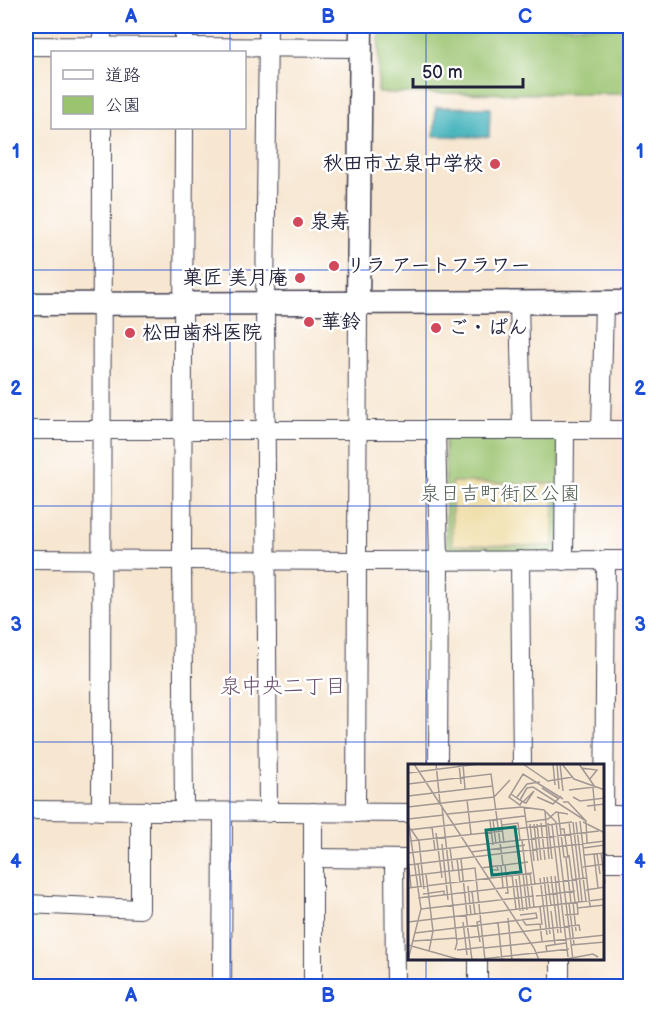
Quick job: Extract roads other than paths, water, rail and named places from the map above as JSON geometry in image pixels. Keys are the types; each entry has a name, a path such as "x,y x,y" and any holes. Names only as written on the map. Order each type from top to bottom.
{"street":[{"path":"102,26 102,49"},
{"path":"184,26 184,49"},
{"path":"268,26 265,302 268,813"},
{"path":"26,46 102,49 268,47 361,37 356,813"},
{"path":"101,811 102,129"},
{"path":"184,129 182,559 184,810"},
{"path":"519,302 522,430"},
{"path":"26,304 630,302"},
{"path":"601,430 604,303"},
{"path":"26,430 630,430"},
{"path":"436,430 439,560 438,764"},
{"path":"564,561 565,431"},
{"path":"26,559 630,560"},
{"path":"520,560 522,764"},
{"path":"604,764 606,560"},
{"path":"26,810 408,813"},
{"path":"26,904 140,909 140,811"},
{"path":"313,812 313,987"},
{"path":"222,987 223,813"},
{"path":"605,814 630,815"},
{"path":"312,858 402,859 395,987"},
{"path":"605,862 630,862"},
{"path":"478,961 478,987"},
{"path":"560,961 560,987"}],"water":[{"path":"436,107 490,108 489,137 434,136"}],"place":[{"name":"秋田市立泉中学校","path":"495,164"},
{"name":"泉寿","path":"298,222"},
{"name":"リラ アートフラワー","path":"334,266"},
{"name":"菓匠 美月庵","path":"300,278"},
{"name":"華鈴","path":"309,322"},
{"name":"ご・ぱん","path":"436,328"},
{"name":"松田歯科医院","path":"130,333"}],"district":[{"name":"泉中央二丁目","path":"283,686"}],"park label":[{"name":"泉日吉町街区公園","path":"500,494"}]}
